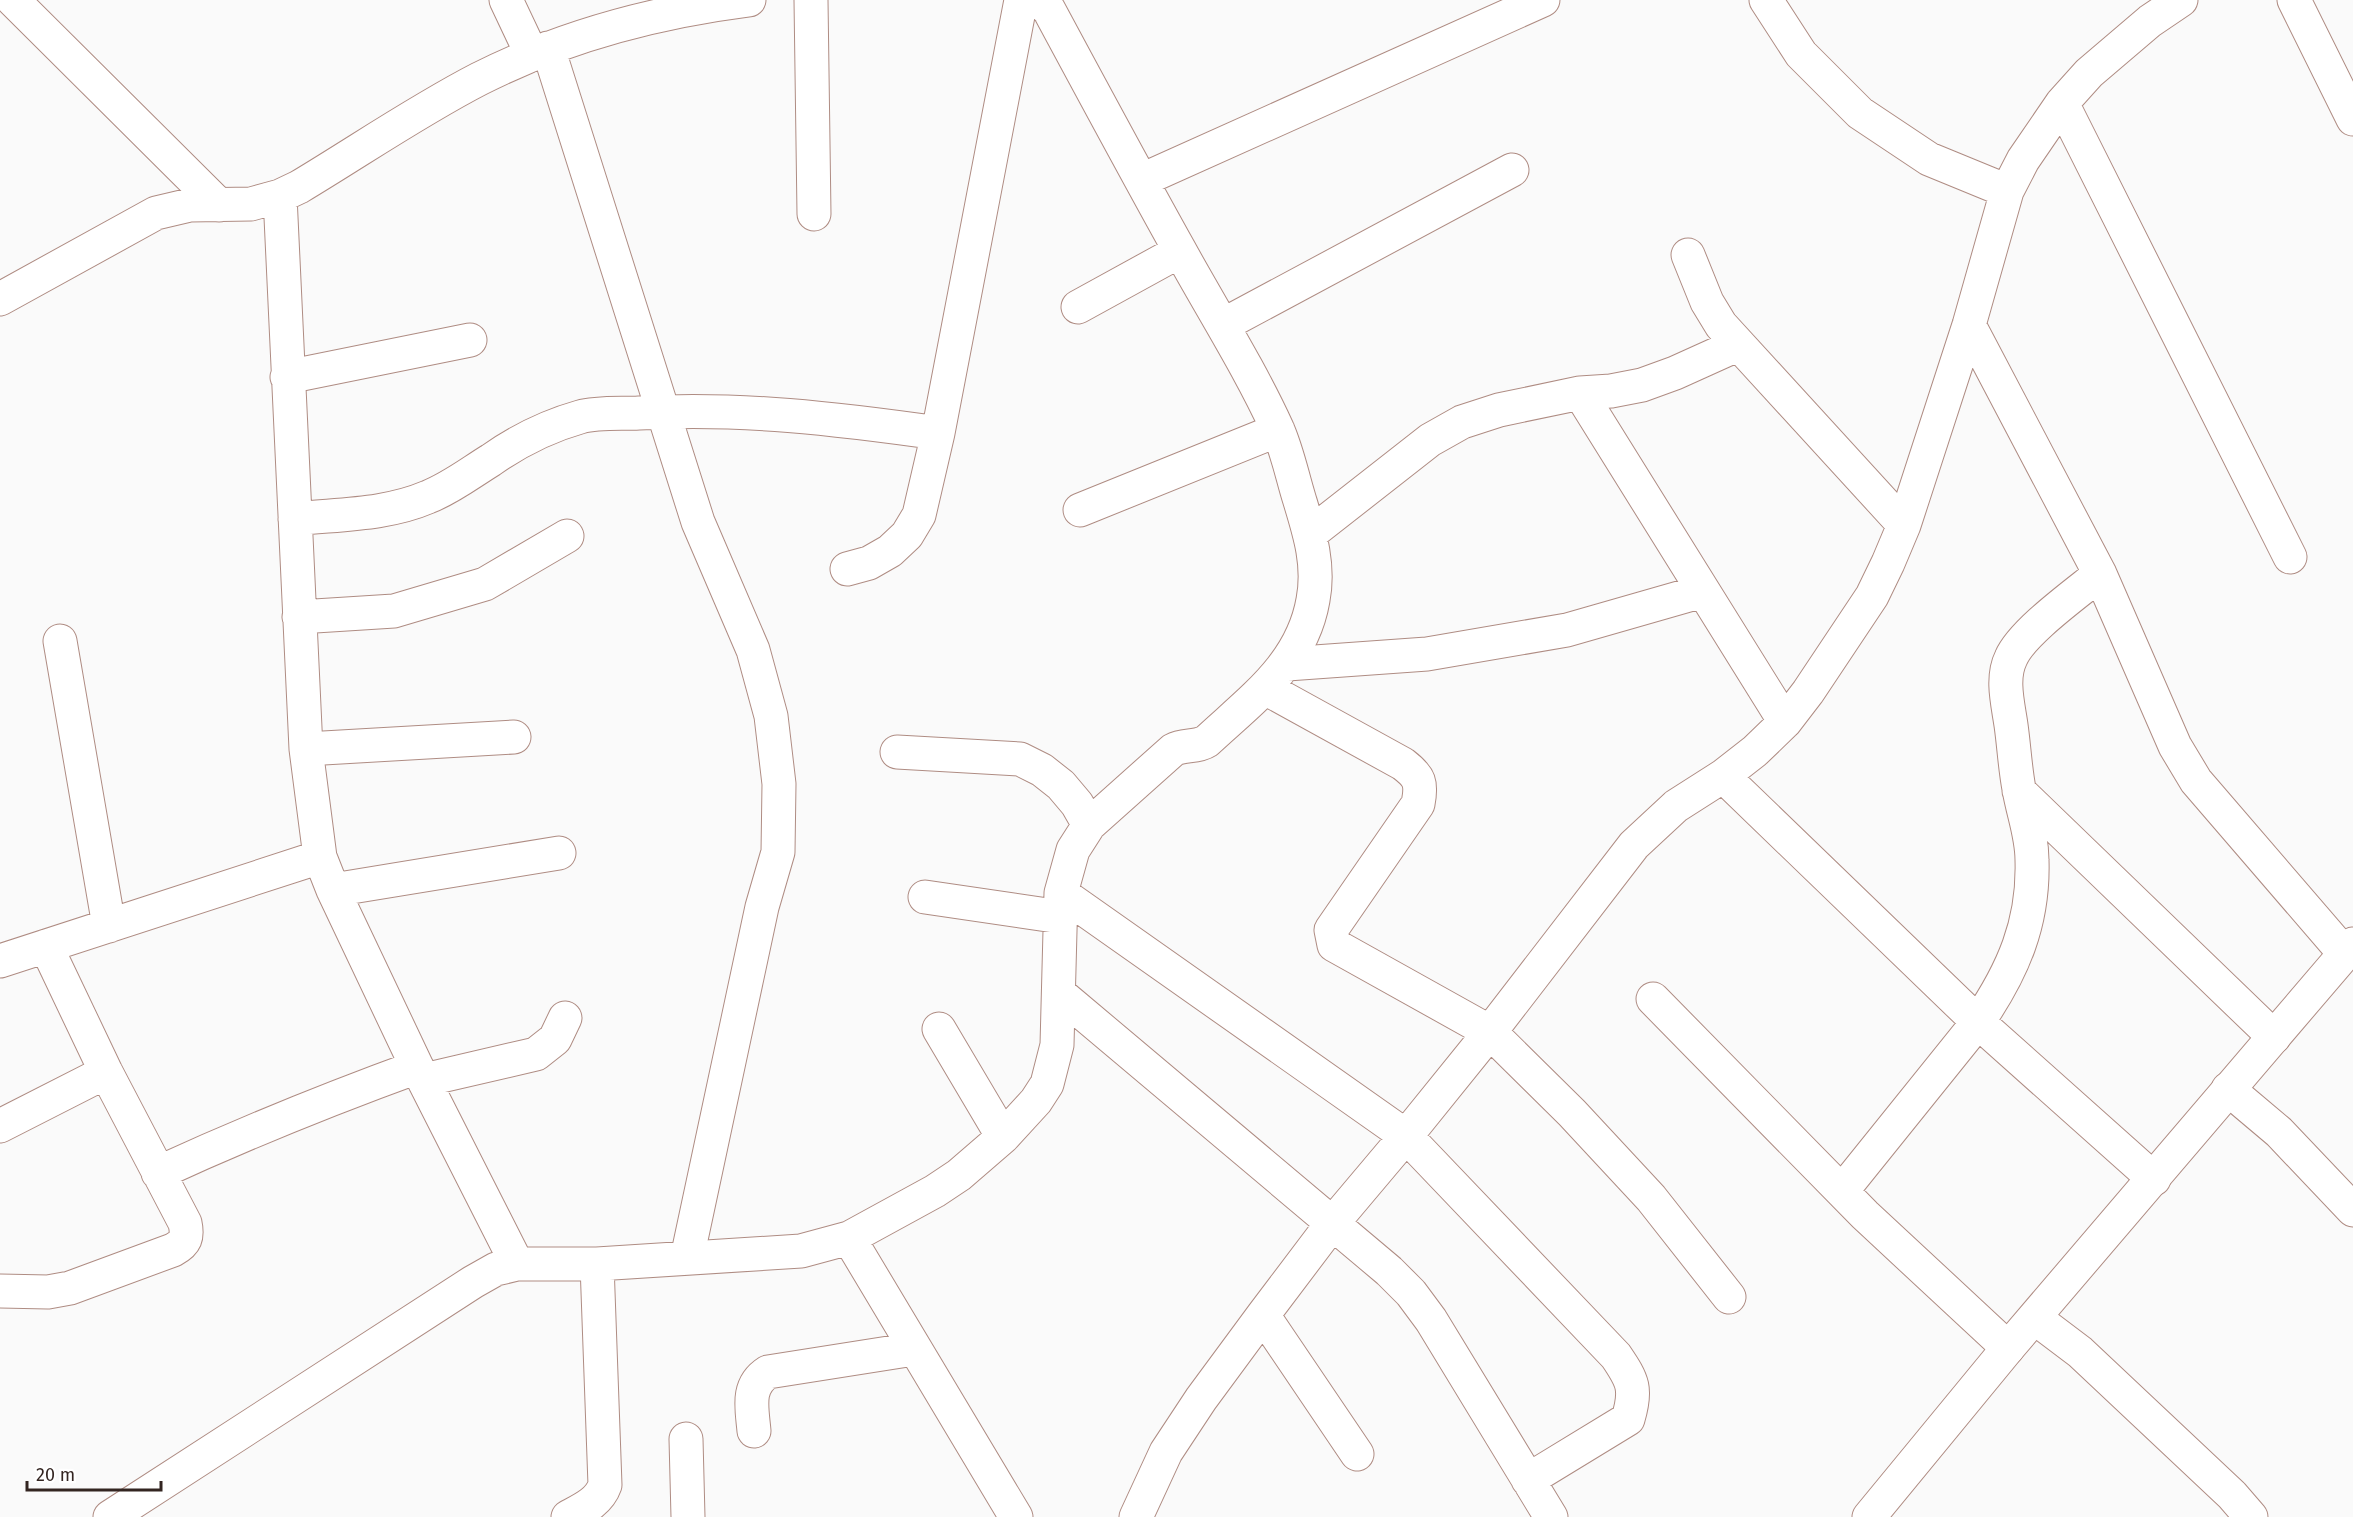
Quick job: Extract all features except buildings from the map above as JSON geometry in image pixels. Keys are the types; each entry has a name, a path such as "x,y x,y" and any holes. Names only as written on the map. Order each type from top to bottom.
{"street":[{"path":"13,0 219,205"},
{"path":"506,0 540,51 663,412 698,522 753,650 771,716 779,784 777,852 762,907 687,1258"},
{"path":"0,298 156,213 190,206 252,204 280,196 299,187 432,105 613,12 663,13 709,2 749,0"},
{"path":"811,0 814,214"},
{"path":"847,569 869,563 890,551 907,535 919,515 938,433 1021,0"},
{"path":"110,1517 496,1269 517,1264 597,1264 801,1251 849,1239 959,1175 1003,1137 1036,1101 1047,1084 1057,1045 1061,905 1073,850 1089,825 1173,750 1180,746 1198,746 1207,741 1276,676 1299,644 1313,600 1316,576 1315,553 1278,430 1049,10 1039,0"},
{"path":"1142,180 1543,0"},
{"path":"1766,0 1801,54 1860,113 1929,159 2007,191"},
{"path":"1136,1517 1166,1452 1201,1399 1263,1315 1331,1224 1490,1032 1634,845 1676,806 1723,776 1755,751 1785,722 1808,692 1872,596 1904,525 1969,325 2007,191 2023,160 2062,103 2144,10 2181,0"},
{"path":"2294,0 2353,119"},
{"path":"2062,103 2290,557"},
{"path":"1222,325 1512,170"},
{"path":"280,196 306,749 320,857 333,890 420,1073 517,1264"},
{"path":"1078,307 1180,251"},
{"path":"1688,255 1707,302 1737,345 1904,525"},
{"path":"1869,1517 2008,1348 2349,949 2209,797 2185,764 2100,574 1969,325"},
{"path":"287,377 470,340"},
{"path":"1310,534 1430,440 1462,422 1498,410 1580,393 1611,391 1642,385 1737,345"},
{"path":"1580,393 1785,722"},
{"path":"295,519 395,509 429,497 462,480 520,442 551,427 583,416 663,412 755,413 846,420 938,433"},
{"path":"1080,510 1278,430"},
{"path":"299,617 394,611 485,584 567,536"},
{"path":"1842,1191 1978,1022 1998,993 2014,962 2025,929 2031,894 2032,859 2028,825 2019,791 2005,680 2010,658 2023,639 2100,574"},
{"path":"1276,676 1427,654 1567,630 1703,591"},
{"path":"60,641 108,926"},
{"path":"1276,676 1416,774 1421,789 1418,804 1331,930 1334,945 1490,1032 1572,1113 1651,1198 1729,1297"},
{"path":"306,749 514,737"},
{"path":"897,752 1020,759 1042,770 1061,785 1077,804 1089,825"},
{"path":"1723,776 1978,1022 2154,1179"},
{"path":"2019,791 2274,1037"},
{"path":"333,890 559,853"},
{"path":"0,961 320,857"},
{"path":"925,897 1061,905 1406,1136 1616,1356 1628,1374 1634,1397 1628,1419 1528,1480"},
{"path":"0,1290 48,1292 70,1288 183,1245 188,1234 185,1223 106,1072 46,946"},
{"path":"1060,994 1389,1271 1411,1293 1431,1320 1551,1517"},
{"path":"1653,999 1865,1215 2008,1348"},
{"path":"158,1173 330,1098 420,1073 536,1054 555,1039 566,1018"},
{"path":"939,1029 1003,1137"},
{"path":"0,1126 106,1072"},
{"path":"2228,1089 2279,1132 2353,1210"},
{"path":"849,1239 1016,1517"},
{"path":"568,1517 591,1504 602,1494 605,1485 597,1264"},
{"path":"1263,1315 1357,1454"},
{"path":"2035,1318 2080,1352 2232,1495 2251,1517"},
{"path":"754,1431 751,1395 754,1385 768,1372 914,1348"},
{"path":"686,1439 688,1517"}]}
